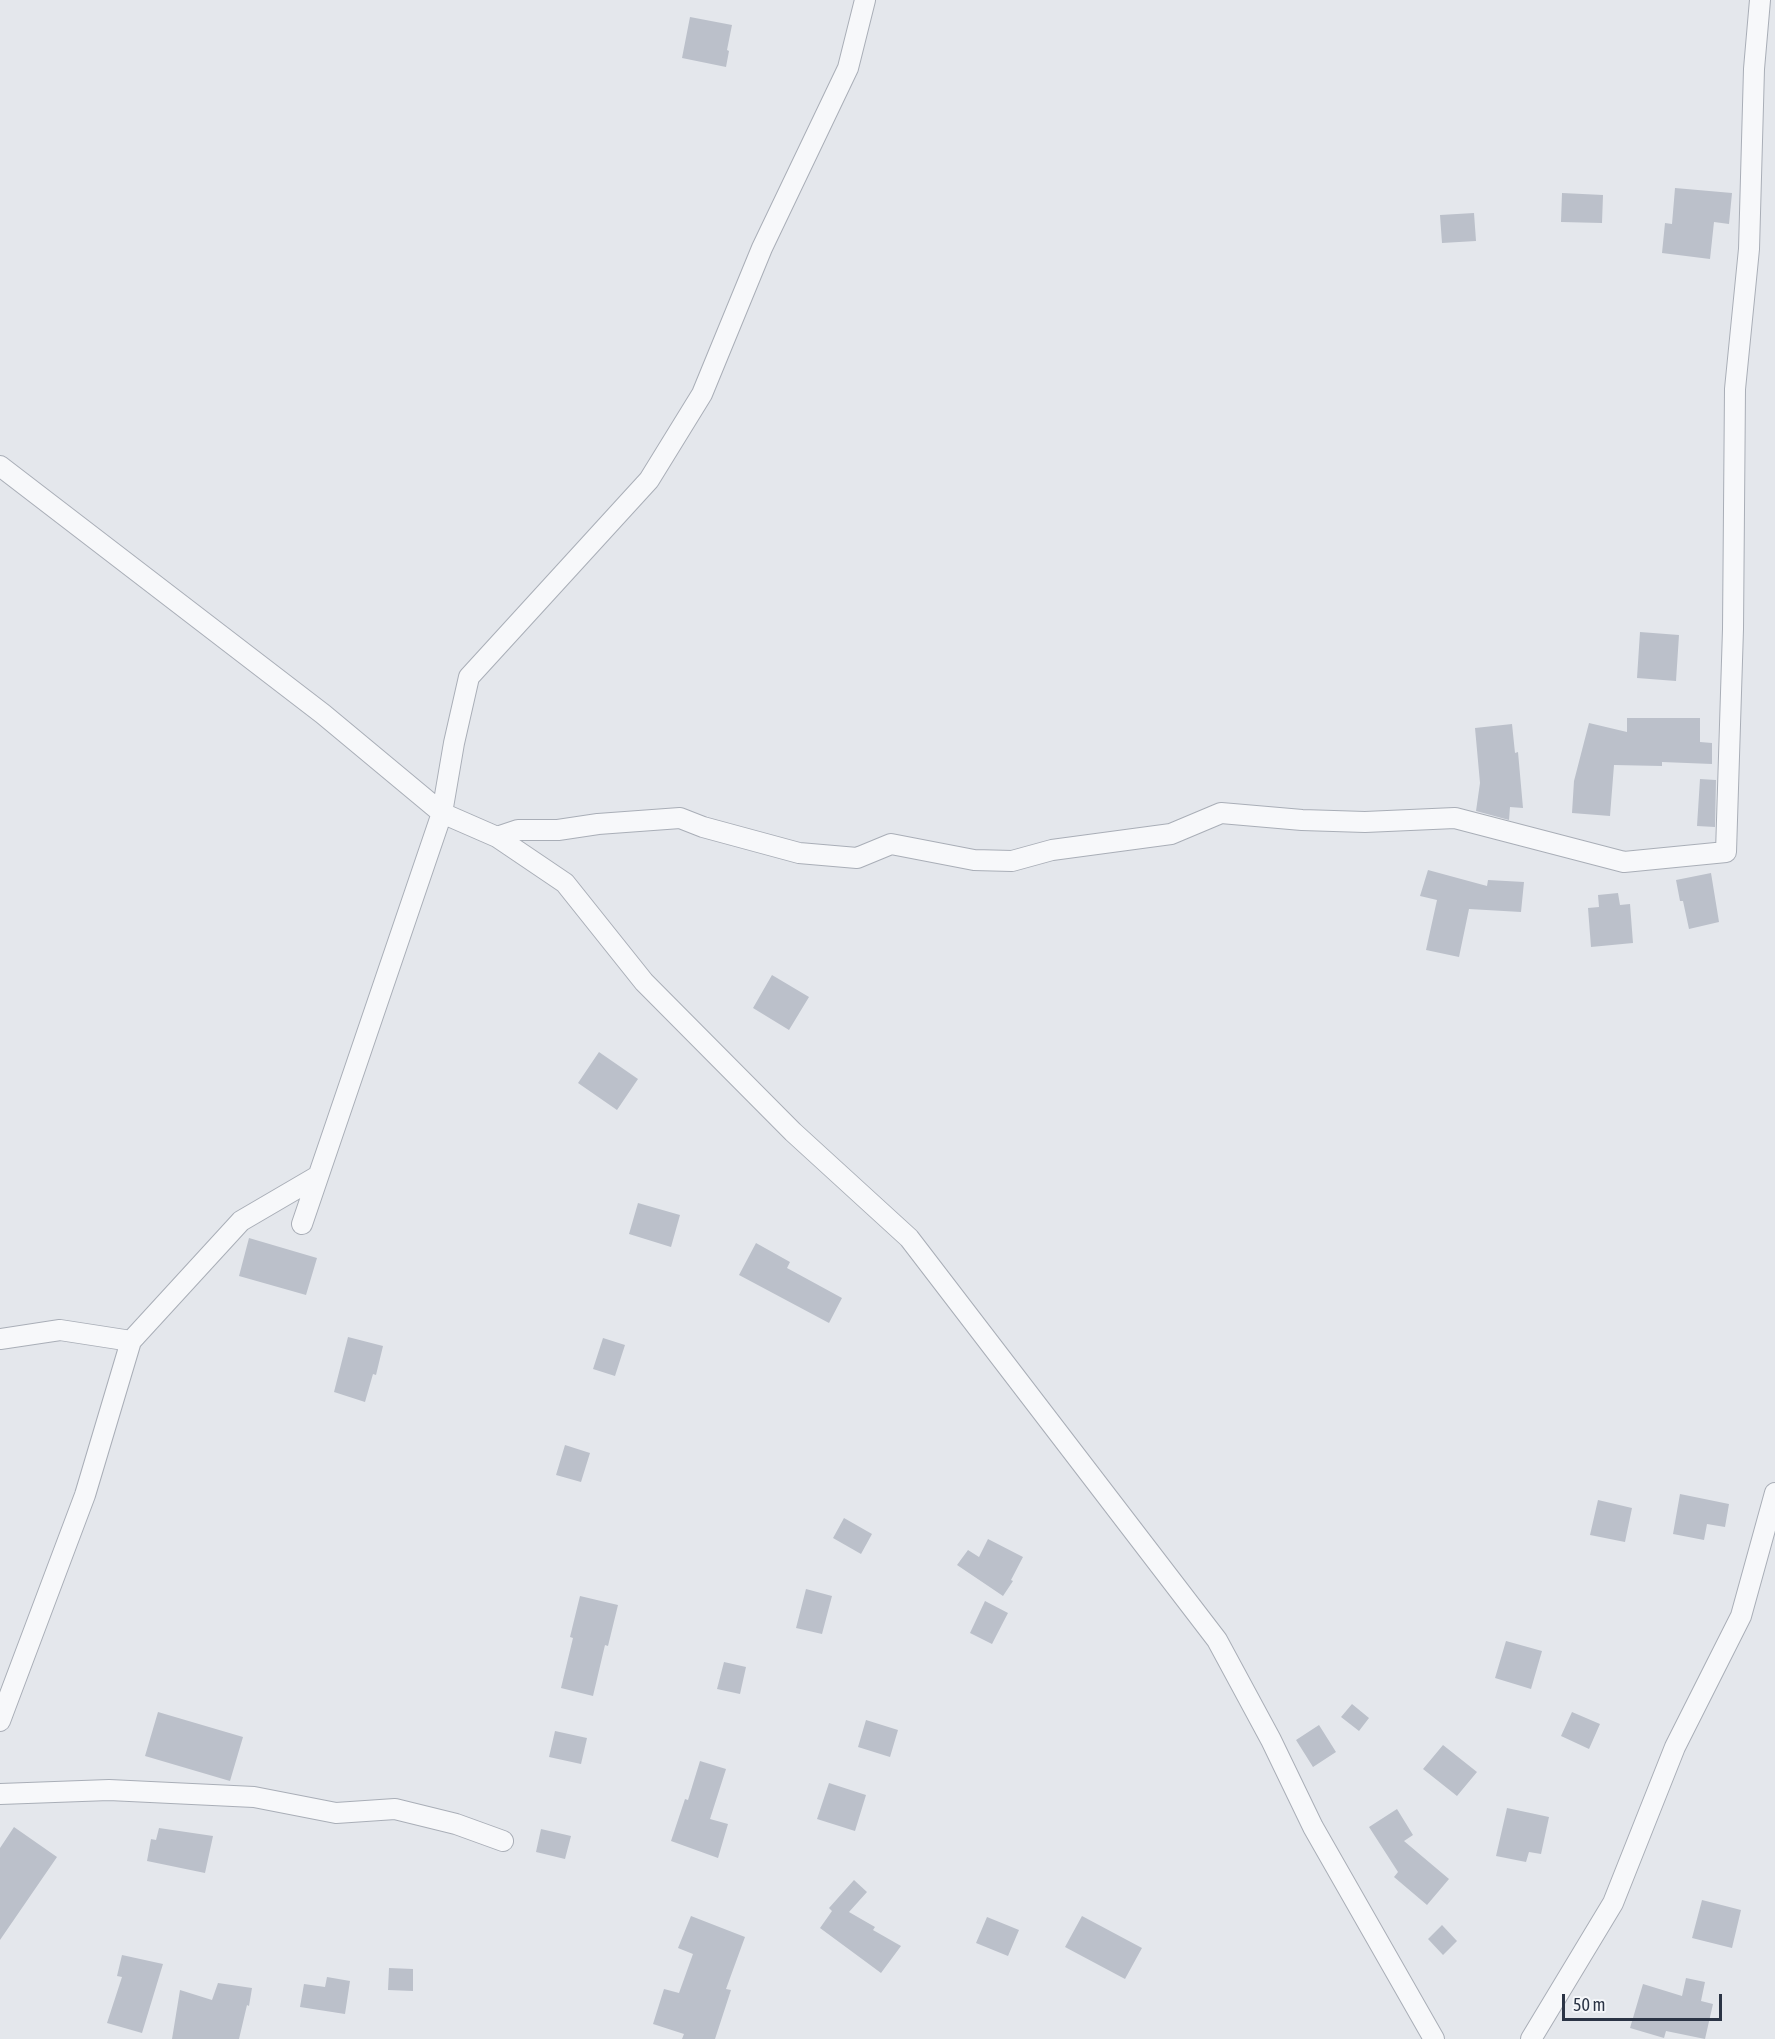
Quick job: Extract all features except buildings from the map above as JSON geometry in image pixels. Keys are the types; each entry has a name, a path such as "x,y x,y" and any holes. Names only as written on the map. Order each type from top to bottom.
{"street":[{"path":"302,1224 442,813 454,743 469,677 649,480 702,394 762,248 848,68 865,0"},
{"path":"497,837 518,830 558,830 598,824 680,818 703,827 799,853 857,858 891,843 974,860 1012,861 1052,850 1171,834 1221,813 1302,820 1365,822 1455,818 1624,862 1726,852 1733,629 1735,389 1749,249 1754,69 1760,0"},
{"path":"0,466 323,714 442,813 497,837 565,883 660,999 793,1132 909,1238 1217,1640 1271,1740 1313,1827 1434,2039"},
{"path":"0,1721 85,1495 131,1341 241,1221 318,1176"},
{"path":"0,1339 60,1330 131,1341"},
{"path":"1531,2039 1613,1903 1675,1747 1741,1616 1775,1493"},
{"path":"0,1794 109,1790 254,1797 336,1813 395,1809 456,1824 503,1841"}]}
